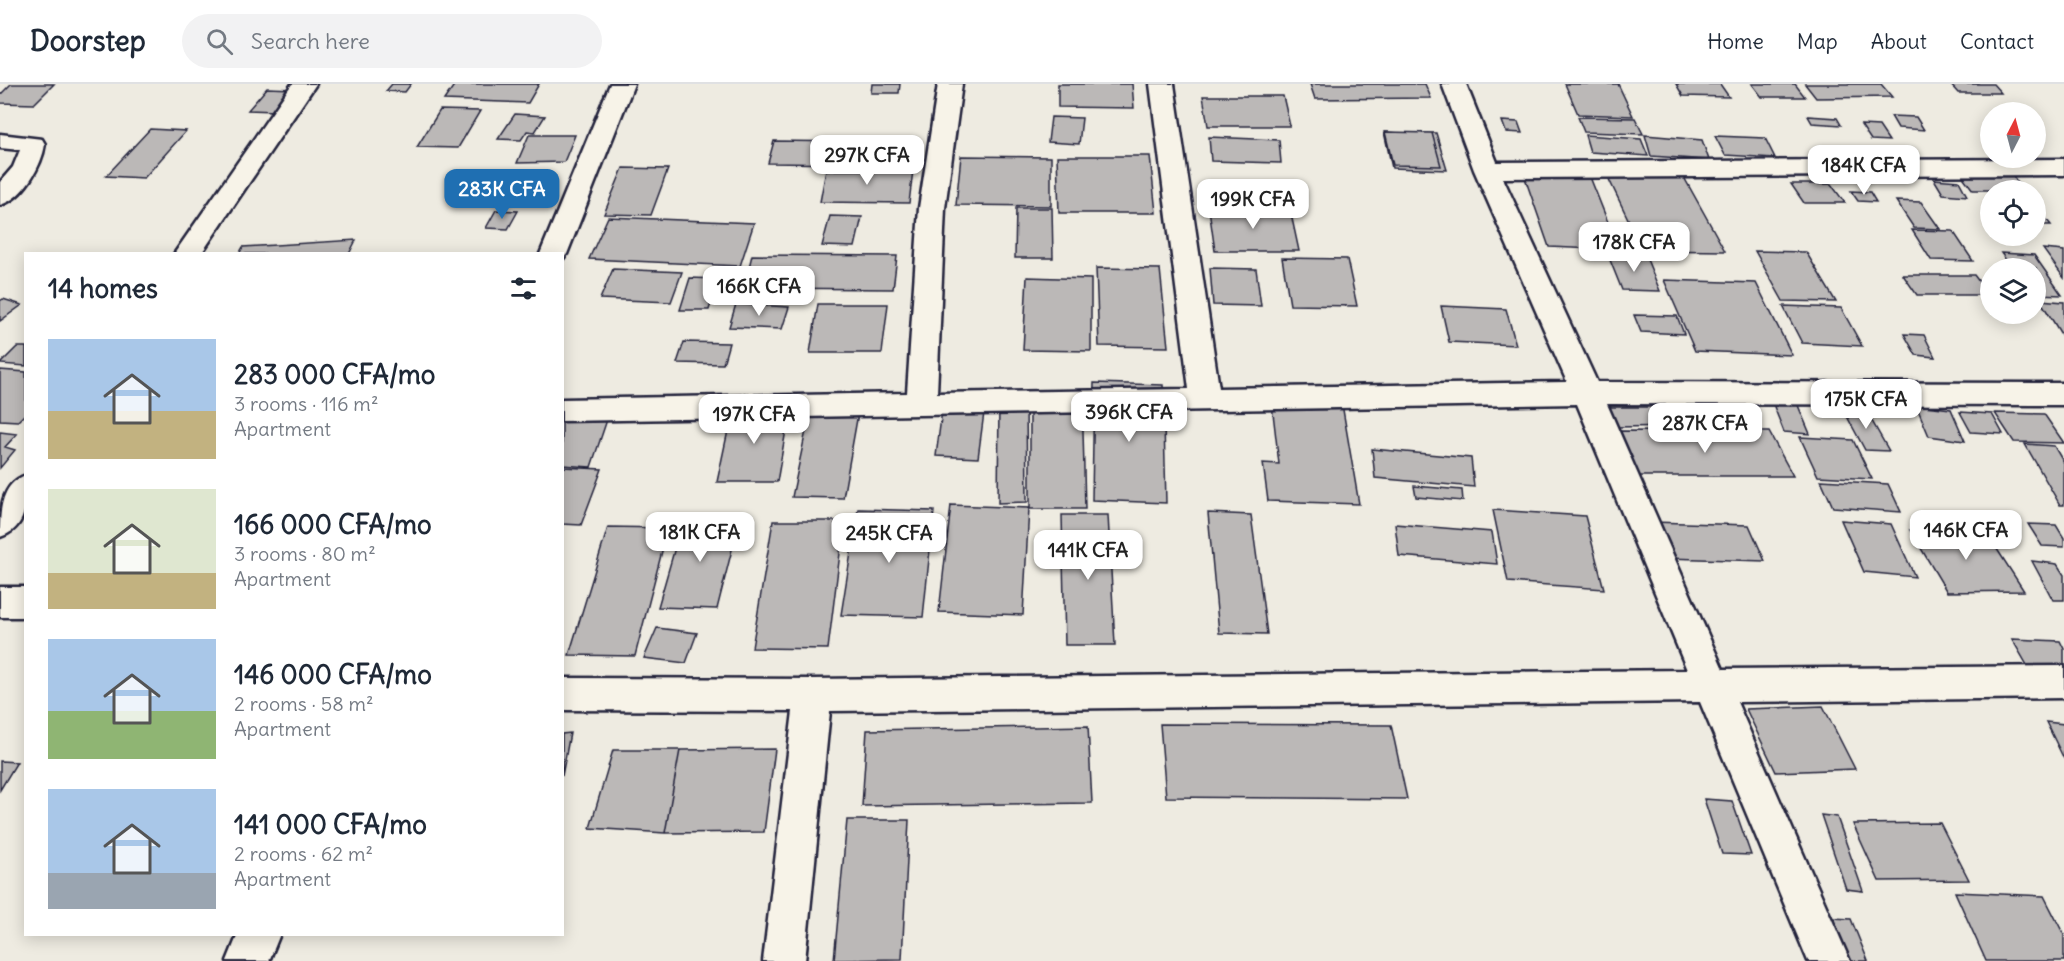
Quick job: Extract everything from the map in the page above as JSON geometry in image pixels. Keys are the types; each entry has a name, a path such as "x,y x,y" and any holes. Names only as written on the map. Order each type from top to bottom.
{"street":[{"path":"188,252 304,84"},
{"path":"554,252 622,84"},
{"path":"921,405 932,208 950,84"},
{"path":"1162,84 1205,399"},
{"path":"1454,84 1488,170 1587,393 1829,961"},
{"path":"0,141 33,144 32,156 18,178 0,197"},
{"path":"1488,170 2064,167"},
{"path":"564,410 1587,393 2064,394"},
{"path":"0,524 24,490"},
{"path":"0,602 24,602"},
{"path":"564,694 813,695 2064,682"},
{"path":"784,961 813,695"},
{"path":"248,961 258,936"}],"building":[{"path":"11,84 54,84 34,104 0,103 0,95"},
{"path":"392,84 411,84 405,92 386,91"},
{"path":"455,84 539,84 528,103 444,100"},
{"path":"872,84 900,84 899,93 871,93"},
{"path":"1058,84 1132,84 1134,108 1058,107"},
{"path":"1310,84 1425,84 1431,98 1315,99"},
{"path":"1565,84 1618,84 1633,116 1578,114"},
{"path":"1676,84 1720,84 1729,97 1683,96"},
{"path":"1752,84 1795,84 1805,97 1762,97"},
{"path":"1805,84 1881,84 1892,97 1816,98"},
{"path":"1950,84 1993,84 2001,93 1958,93"},
{"path":"267,88 294,89 276,111 248,110"},
{"path":"1203,96 1283,96 1290,126 1208,126"},
{"path":"440,110 480,111 458,148 417,147"},
{"path":"515,114 545,116 535,132 527,131 521,140 498,139"},
{"path":"1808,116 1837,118 1841,125 1812,123"},
{"path":"1891,116 1916,117 1924,130 1898,128"},
{"path":"1051,117 1082,118 1079,144 1048,142"},
{"path":"1578,117 1635,118 1643,134 1584,132"},
{"path":"1502,121 1518,122 1522,133 1506,132"},
{"path":"1861,125 1879,126 1889,141 1871,140"},
{"path":"150,129 186,131 144,178 106,176"},
{"path":"1384,132 1436,133 1447,170 1392,168"},
{"path":"1385,132 1432,133 1441,166 1393,165"},
{"path":"529,135 575,135 564,162 517,163"},
{"path":"1585,135 1641,139 1648,156 1590,152"},
{"path":"1645,135 1702,140 1709,160 1651,156"},
{"path":"1715,136 1765,138 1775,158 1725,155"},
{"path":"1209,137 1279,140 1281,163 1211,161"},
{"path":"774,141 855,142 851,164 768,163"},
{"path":"961,156 1051,157 1051,206 956,205"},
{"path":"1057,156 1150,156 1156,213 1059,213"},
{"path":"623,168 668,169 651,215 604,214"},
{"path":"826,170 913,170 909,203 820,202"},
{"path":"1605,171 1681,172 1725,251 1643,250"},
{"path":"1961,174 2013,176 2016,180 1980,180 1980,190 1973,190"},
{"path":"1524,175 1590,177 1619,250 1549,247"},
{"path":"1934,179 1959,181 1967,196 1943,194"},
{"path":"1791,184 1831,184 1845,203 1804,203"},
{"path":"1851,191 1870,192 1876,202 1858,201"},
{"path":"1896,201 1921,202 1940,229 1914,228"},
{"path":"1016,208 1052,208 1053,258 1015,258"},
{"path":"1209,209 1290,209 1299,251 1215,251"},
{"path":"496,210 518,211 508,229 486,228"},
{"path":"830,216 862,217 855,247 822,246"},
{"path":"608,217 754,223 740,266 589,259"},
{"path":"1912,230 1953,231 1973,261 1931,260"},
{"path":"356,240 350,252 240,252 243,247"},
{"path":"2043,249 2064,251 2064,278"},
{"path":"1755,251 1806,252 1836,302 1783,301"},
{"path":"2001,253 2034,255 2036,258 2005,258"},
{"path":"752,255 897,256 893,289 744,288"},
{"path":"1608,255 1646,257 1660,291 1622,290"},
{"path":"1282,258 1347,259 1357,306 1290,305"},
{"path":"1096,268 1160,269 1168,347 1099,346"},
{"path":"1210,268 1256,269 1261,306 1213,305"},
{"path":"613,269 682,272 671,302 600,299"},
{"path":"2046,272 2062,295 2046,294"},
{"path":"1903,275 1974,275 1980,283 1980,295 1917,295"},
{"path":"1027,277 1091,279 1091,351 1023,350"},
{"path":"690,278 718,279 709,310 680,310"},
{"path":"1664,280 1756,283 1792,355 1695,351"},
{"path":"3,299 22,305 0,321 0,301"},
{"path":"2046,300 2064,302 2064,339 2046,310"},
{"path":"736,304 789,307 782,329 729,327"},
{"path":"818,304 888,304 882,353 810,353"},
{"path":"1441,306 1506,309 1516,345 1449,342"},
{"path":"1783,306 1841,308 1862,346 1802,343"},
{"path":"1634,315 1677,316 1684,334 1641,332"},
{"path":"1904,334 1924,335 1935,357 1916,355"},
{"path":"684,342 729,343 723,364 677,363"},
{"path":"17,347 24,347 24,366 0,364"},
{"path":"0,370 24,372 24,415 18,421 0,420"},
{"path":"1094,383 1163,385 1166,503 1092,500"},
{"path":"1030,392 1082,392 1085,509 1030,509"},
{"path":"1769,394 1794,396 1810,434 1784,432"},
{"path":"1271,396 1341,398 1359,504 1268,501 1263,463 1279,464"},
{"path":"564,402 613,402 591,467 564,465"},
{"path":"1026,402 1027,502 998,503 999,403"},
{"path":"943,403 985,405 978,458 936,456"},
{"path":"1916,405 1951,409 1965,441 1929,436"},
{"path":"733,407 790,407 777,482 717,482"},
{"path":"811,407 859,408 843,498 792,497"},
{"path":"1604,407 1682,407 1691,426 1612,427"},
{"path":"1843,409 1865,409 1889,451 1865,450"},
{"path":"1960,412 1992,414 2003,434 1971,432"},
{"path":"1995,413 2044,414 2064,443 2014,442"},
{"path":"1619,431 1769,432 1793,476 1639,476"},
{"path":"0,432 17,434 5,447 15,450 0,468"},
{"path":"1800,437 1853,440 1872,479 1818,476"},
{"path":"2025,444 2054,446 2064,463 2064,505 2060,505"},
{"path":"1372,449 1471,458 1474,487 1375,478"},
{"path":"564,467 602,469 581,525 564,524"},
{"path":"1821,480 1888,484 1901,512 1833,507"},
{"path":"1414,486 1462,490 1463,501 1416,497"},
{"path":"951,505 1029,508 1023,615 939,612"},
{"path":"858,509 934,511 923,617 841,615"},
{"path":"1493,510 1585,516 1604,589 1508,582"},
{"path":"1208,513 1251,515 1267,634 1219,633"},
{"path":"1062,515 1108,515 1115,645 1065,645"},
{"path":"684,516 740,518 717,609 658,607"},
{"path":"1841,520 1891,524 1915,577 1864,572"},
{"path":"773,521 844,521 828,649 752,648"},
{"path":"1652,522 1749,525 1765,561 1666,558"},
{"path":"1395,524 1492,532 1497,564 1399,556"},
{"path":"2028,524 2056,525 2064,538 2064,547 2042,546"},
{"path":"608,527 668,528 635,656 569,655"},
{"path":"1984,529 2024,591 1947,592 1910,530"},
{"path":"2032,561 2057,564 2064,575 2064,600 2053,600"},
{"path":"657,628 697,633 686,663 644,658"},
{"path":"2012,639 2060,641 2064,649 2064,666 2027,665"},
{"path":"1823,706 1855,769 1776,772 1746,709"},
{"path":"2046,722 2064,724 2064,759"},
{"path":"1160,724 1391,725 1407,799 1166,797"},
{"path":"1088,726 1092,803 862,806 867,730"},
{"path":"570,733 564,765 564,734"},
{"path":"775,749 764,832 665,833 680,750"},
{"path":"613,750 680,750 665,833 590,828"},
{"path":"0,761 17,762 0,790"},
{"path":"1704,799 1732,801 1751,855 1722,854"},
{"path":"1821,815 1837,817 1863,891 1846,889"},
{"path":"847,820 909,820 902,959 834,960"},
{"path":"1940,823 1969,880 1879,881 1853,824"},
{"path":"1955,892 2044,896 2064,935 2064,961 1986,961"},
{"path":"1832,918 1851,919 1868,961 1848,961"}]}
